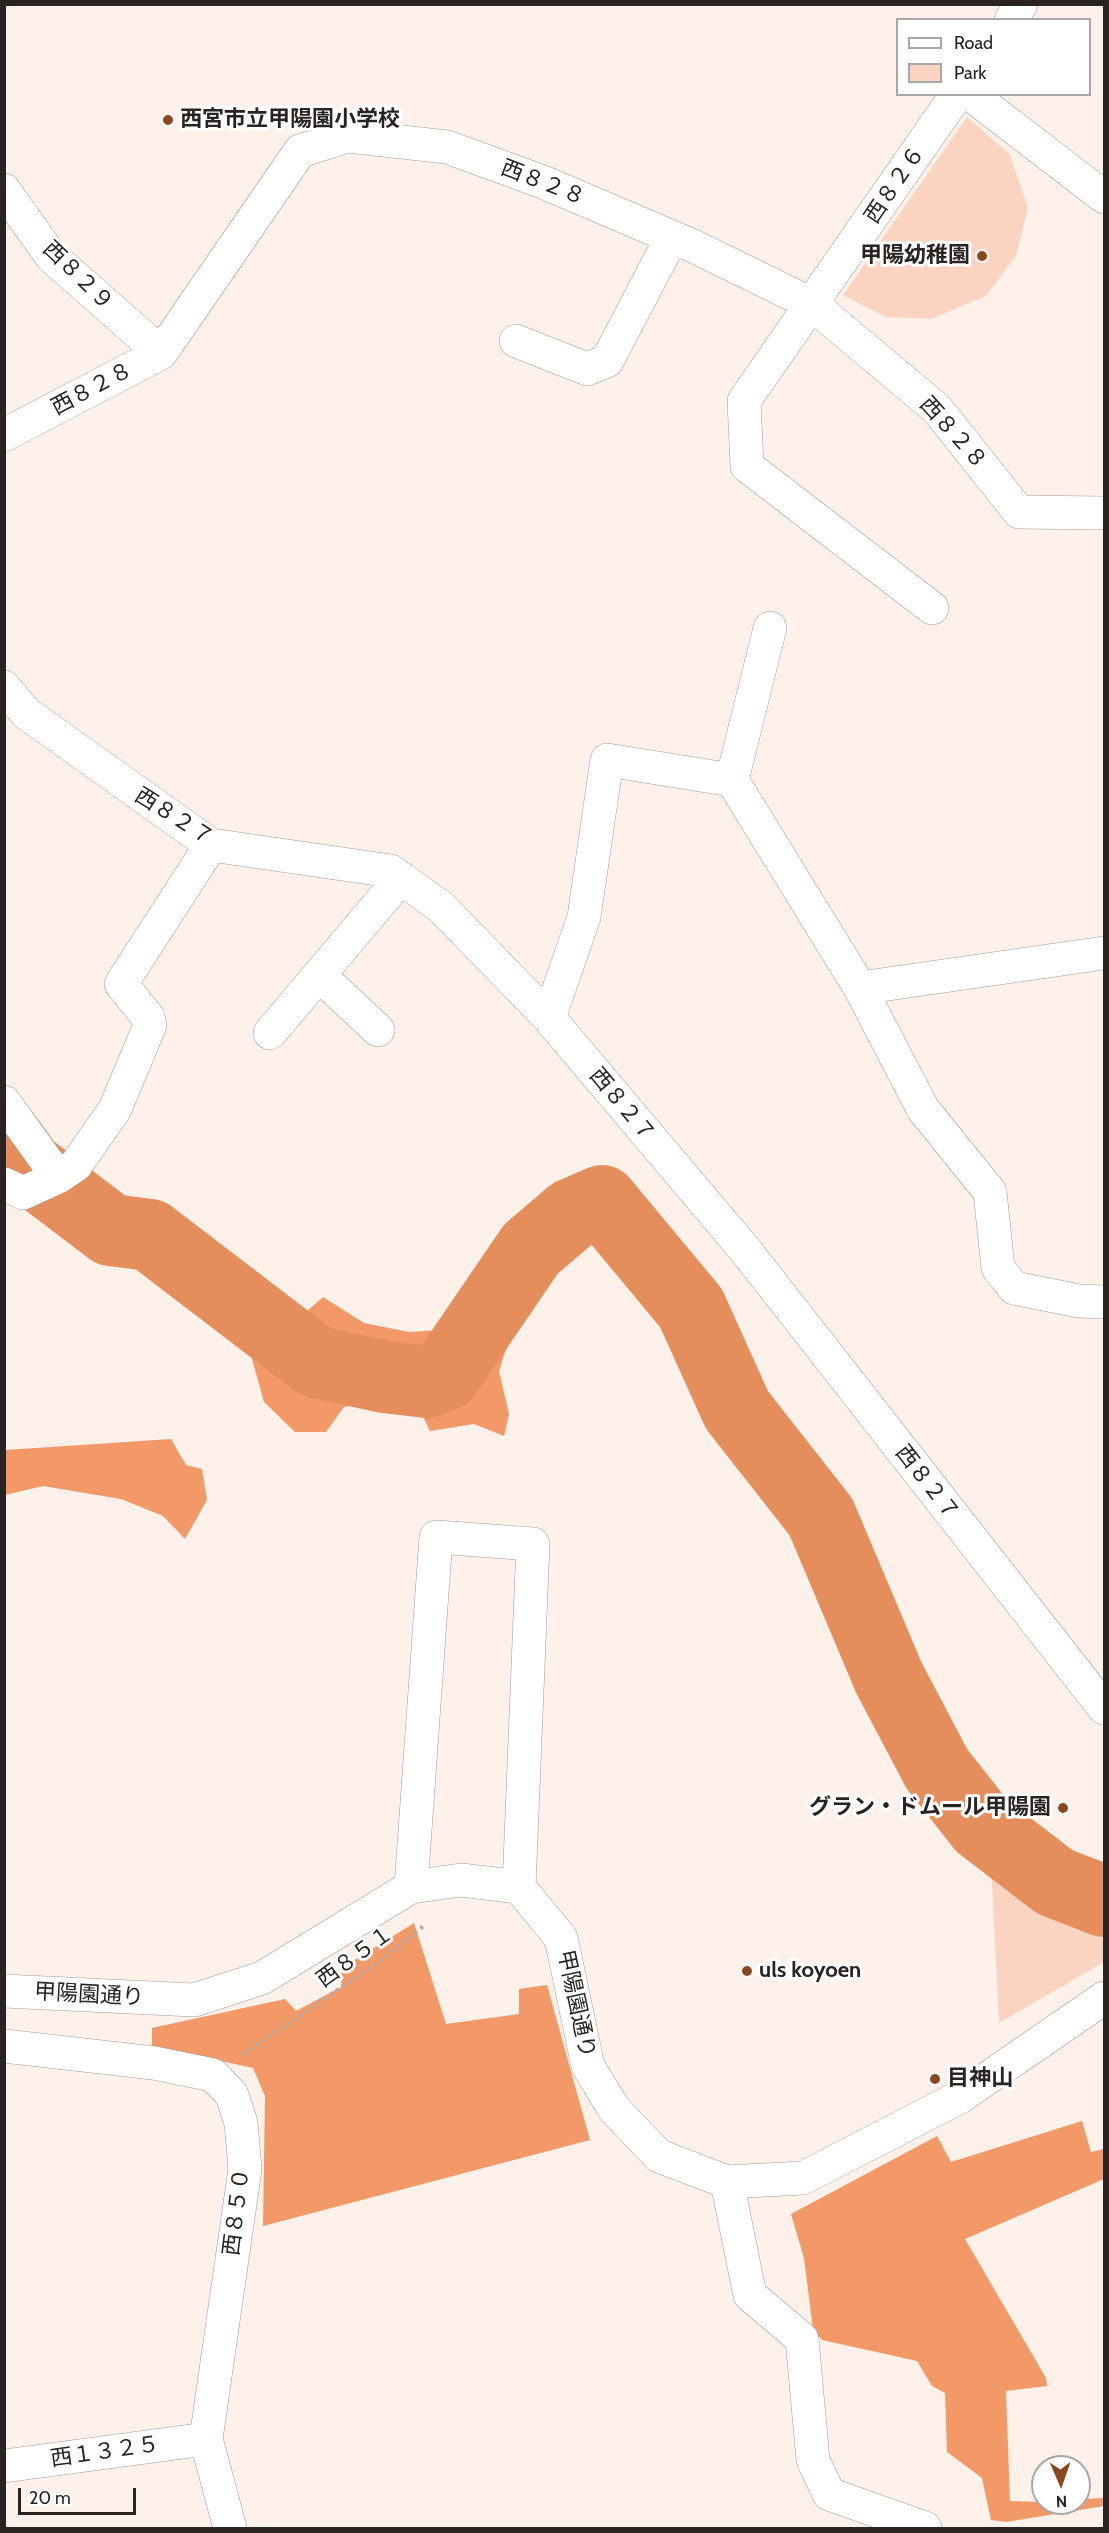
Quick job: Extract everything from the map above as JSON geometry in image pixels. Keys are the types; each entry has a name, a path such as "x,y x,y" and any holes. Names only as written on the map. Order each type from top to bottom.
{"street":[{"path":"1012,18 1022,4"},
{"name":"西８２６","path":"932,608 747,466 744,401 813,305 956,96"},
{"path":"973,96 1104,197"},
{"name":"西８２８","path":"4,435 161,353 300,151 348,136 447,147 543,182 672,237 813,305 937,409 1019,512 1104,513"},
{"name":"西８２９","path":"4,190 51,256 161,353"},
{"path":"516,341 587,369 607,361 672,237"},
{"path":"770,628 732,780 860,988 923,1109 990,1192 998,1268 1014,1288 1079,1302 1104,1302"},
{"name":"西８２７","path":"4,687 26,713 211,845 391,871 441,907 549,1018 746,1251 1104,1708"},
{"path":"549,1018 584,917 607,760 732,780"},
{"path":"4,1184 23,1193 58,1177 76,1165 115,1109 150,1025 148,1017 121,984 211,845"},
{"path":"270,1033 401,878"},
{"path":"860,988 1104,953"},
{"path":"319,975 378,1030"},
{"path":"4,1102 58,1177"},
{"path":"411,1887 436,1537 533,1544 519,1887"},
{"name":"甲陽園通り","path":"4,1991 194,2000 262,1978 411,1887 461,1880 519,1887 561,1938 588,2066 614,2109 659,2156 727,2182 803,2178 960,2097 1104,1998"},
{"path":"4,2046 154,2063 213,2075"},
{"name":"西８５０","path":"213,2075 232,2095 240,2123 245,2169 206,2439 230,2529"},
{"path":"727,2182 750,2295 802,2340 813,2460 829,2494 925,2529"},
{"name":"西１３２５","path":"4,2466 206,2439"}],"path":[{"name":"西８５１","path":"213,2075 373,1966 430,1922"}],"green space":[{"path":"967,117 1010,155 1028,208 1016,256 986,296 931,319 886,317 843,295"},
{"path":"991,1865 1049,1898 1104,1918 1104,1962 999,2023"}],"shaded area":[{"path":"323,1297 364,1323 409,1332 441,1330 481,1310 506,1328 508,1343 499,1371 509,1414 504,1436 474,1424 430,1431 417,1404 401,1397 344,1407 326,1432 295,1432 264,1402 252,1359"},
{"path":"171,1439 186,1465 202,1469 207,1500 185,1539 163,1516 121,1499 43,1486 5,1495 5,1450"},
{"path":"414,1923 446,2024 519,2014 519,1989 547,1985 590,2140 263,2226 265,2096 253,2068 152,2046 152,2028 285,1999 296,2011 341,1987 342,1968"},
{"path":"1082,2121 1091,2152 1104,2149 1104,2179 965,2239 1046,2378 1047,2386 1006,2391 1010,2501 1031,2502 1031,2515 1049,2515 1006,2522 991,2520 982,2478 947,2452 945,2393 932,2386 917,2361 822,2340 813,2329 804,2258 791,2214 937,2136 951,2162"},
{"path":"1104,2498 1104,2506 1091,2508 1091,2499"}],"waterway":[{"path":"4,1134 28,1167 111,1230 150,1235 316,1362 385,1377 427,1382 445,1375 531,1249 572,1214 602,1201 691,1308 737,1410 821,1517 889,1678 937,1769 982,1826 1055,1882 1104,1901"}],"place":[{"name":"西宮市立甲陽園小学校","path":"168,120"},
{"name":"甲陽幼稚園","path":"982,256"},
{"name":"グラン・ドムール甲陽園","path":"1063,1808"},
{"name":"uls koyoen","path":"747,1971"},
{"name":"目神山","path":"935,2079"}]}
